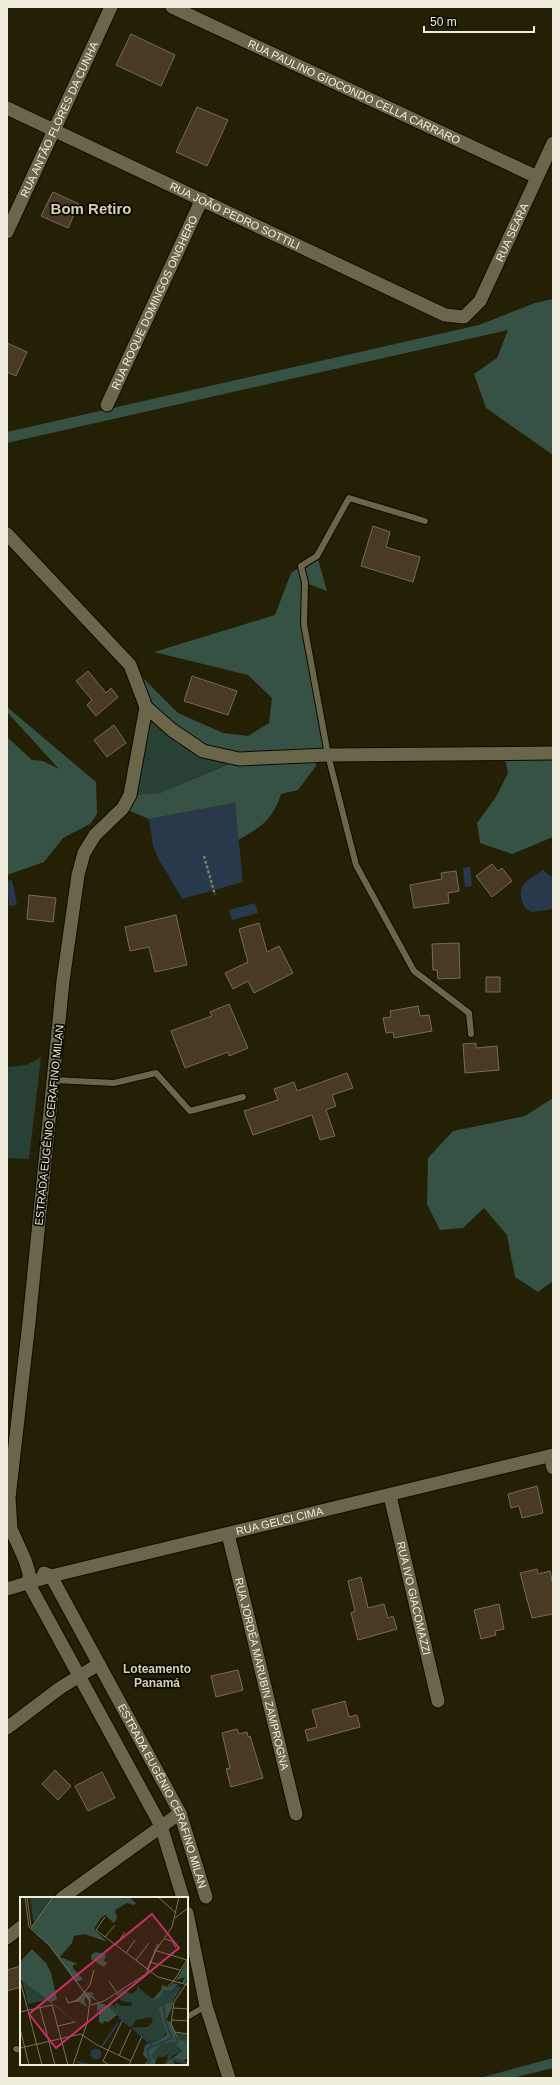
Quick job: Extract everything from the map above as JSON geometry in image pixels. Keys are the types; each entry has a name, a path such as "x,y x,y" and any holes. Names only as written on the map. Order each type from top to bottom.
{"street":[{"name":"RUA ANTÃO FLORES DA CUNHA","path":"7,232 56,130 111,7"},
{"name":"RUA PAULINO GIOCONDO CELLA CARRARO","path":"172,7 537,177"},
{"name":"RUA JOÃO PEDRO SOTTILI","path":"7,108 445,315 464,317"},
{"name":"RUA SEARA","path":"464,317 480,301 553,143"},
{"name":"RUA ROQUE DOMINGOS ONGHERO","path":"107,405 202,199"},
{"path":"7,534 130,665 146,707 172,730 203,751 238,759 328,755 553,753"},
{"name":"ESTRADA EUGÊNIO CERAFINO MILAN","path":"146,707 130,795 123,808 95,835 84,852 78,875 63,981 54,1080 9,1498 11,1529 25,1560 29,1573 29,1584 161,1826 183,1897"},
{"name":"RUA GELCI CIMA","path":"7,1589 29,1584 51,1576 228,1534 552,1460"},
{"name":"RUA IVO GIACOMAZZI","path":"390,1496 438,1701"},
{"name":"RUA JORDÉA MARUBIN ZAMPROGNA","path":"228,1534 296,1814"},
{"path":"25,1560 36,1569 51,1576"},
{"name":"ESTRADA EUGÊNIO CERAFINO MILAN","path":"51,1576 180,1813 206,1897"},
{"path":"7,1728 60,1688 99,1664"},
{"path":"63,1897 180,1813"},
{"path":"188,1918 206,2006 229,2078"},
{"path":"7,1938 20,1929"}],"lane":[{"path":"425,521 349,498 317,556 301,566 305,583 304,624 328,755 356,866 414,971 469,1013 471,1034"},
{"path":"54,1080 114,1083 156,1073 190,1111 243,1098"},
{"path":"188,2016 206,2006"}],"path":[{"path":"204,856 215,895"}],"green space":[{"path":"553,299 553,455 486,408 474,374 497,358 508,330 7,443 7,432 479,325 535,303"},
{"path":"317,556 327,591 306,583 304,624 328,755 314,755 316,766 298,790 281,794 270,817 259,827 238,840 235,803 149,819 123,808 130,795 160,793 238,760 203,751 146,707 130,665 178,713 223,733 248,736 269,723 272,698 248,675 154,652 275,615 291,573"},
{"path":"7,707 96,782 97,814 90,824 63,838 44,862 7,875 7,737 32,760 43,761 59,769 7,712"},
{"path":"146,707 239,759 160,793 130,795"},
{"path":"553,753 553,837 512,854 480,843 477,823 496,797 508,773 504,754"},
{"path":"41,1057 29,1159 7,1158 7,1067 26,1065"},
{"path":"553,1098 553,1281 538,1292 515,1277 507,1235 484,1208 463,1228 440,1230 427,1204 428,1158 453,1131 525,1116"},
{"path":"553,2058 553,2068 512,2078 480,2078"}],"water":[{"path":"235,803 243,882 182,899 157,856 153,846 149,819"},
{"path":"470,867 472,886 465,887 463,868"},
{"path":"543,870 553,878 553,909 532,912 525,908 522,901 521,889 526,881"},
{"path":"12,880 17,905 9,906 7,881"},
{"path":"255,903 258,913 232,920 229,910"}],"building":[{"path":"131,34 175,55 161,86 116,65"},
{"path":"197,107 228,120 207,166 176,152"},
{"path":"53,192 79,204 68,228 41,216"},
{"path":"7,343 27,352 16,376 7,372"},
{"path":"373,526 390,532 386,547 420,557 413,582 361,566"},
{"path":"88,671 106,693 111,688 118,697 96,716 87,705 92,700 76,681"},
{"path":"192,676 237,691 228,715 184,701"},
{"path":"114,725 126,743 107,757 94,740"},
{"path":"492,864 498,871 502,868 512,881 492,897 476,876"},
{"path":"456,871 459,891 448,893 449,903 414,908 410,885 442,879 441,873"},
{"path":"29,895 56,898 53,922 27,919"},
{"path":"176,915 187,965 155,972 149,947 130,951 125,927"},
{"path":"259,923 267,952 279,946 293,973 254,993 248,981 233,989 225,973 248,962 239,929"},
{"path":"459,943 460,978 438,979 437,970 433,970 432,944"},
{"path":"486,977 500,977 500,992 486,992"},
{"path":"229,1004 248,1048 229,1056 228,1052 185,1068 171,1031 212,1016 210,1012"},
{"path":"418,1006 420,1016 429,1015 432,1031 394,1038 393,1032 386,1033 383,1018 391,1017 390,1011"},
{"path":"476,1043 476,1048 497,1046 499,1070 465,1073 463,1044"},
{"path":"347,1073 353,1088 332,1095 336,1106 326,1110 335,1136 320,1140 312,1115 253,1135 244,1111 278,1100 274,1089 294,1082 297,1091"},
{"path":"537,1486 543,1513 522,1518 519,1506 511,1508 508,1494"},
{"path":"537,1569 538,1574 550,1571 553,1586 553,1614 532,1618 520,1573"},
{"path":"361,1577 368,1608 384,1604 388,1618 393,1616 397,1629 358,1640 351,1613 355,1611 348,1581"},
{"path":"499,1604 504,1629 495,1631 496,1635 481,1639 474,1610"},
{"path":"238,1670 243,1690 216,1697 211,1676"},
{"path":"345,1701 349,1717 357,1715 360,1727 308,1741 305,1730 317,1727 312,1710"},
{"path":"237,1729 239,1734 247,1732 248,1737 250,1736 263,1778 231,1787 226,1769 230,1768 222,1733"},
{"path":"55,1770 71,1786 58,1800 42,1784"},
{"path":"102,1772 115,1798 88,1811 75,1786"},
{"path":"20,1966 20,1987 7,1991 7,1970"}],"district":[{"name":"Bom Retiro","path":"91,208"},
{"name":"Loteamento Panamá","path":"157,1676"}]}
